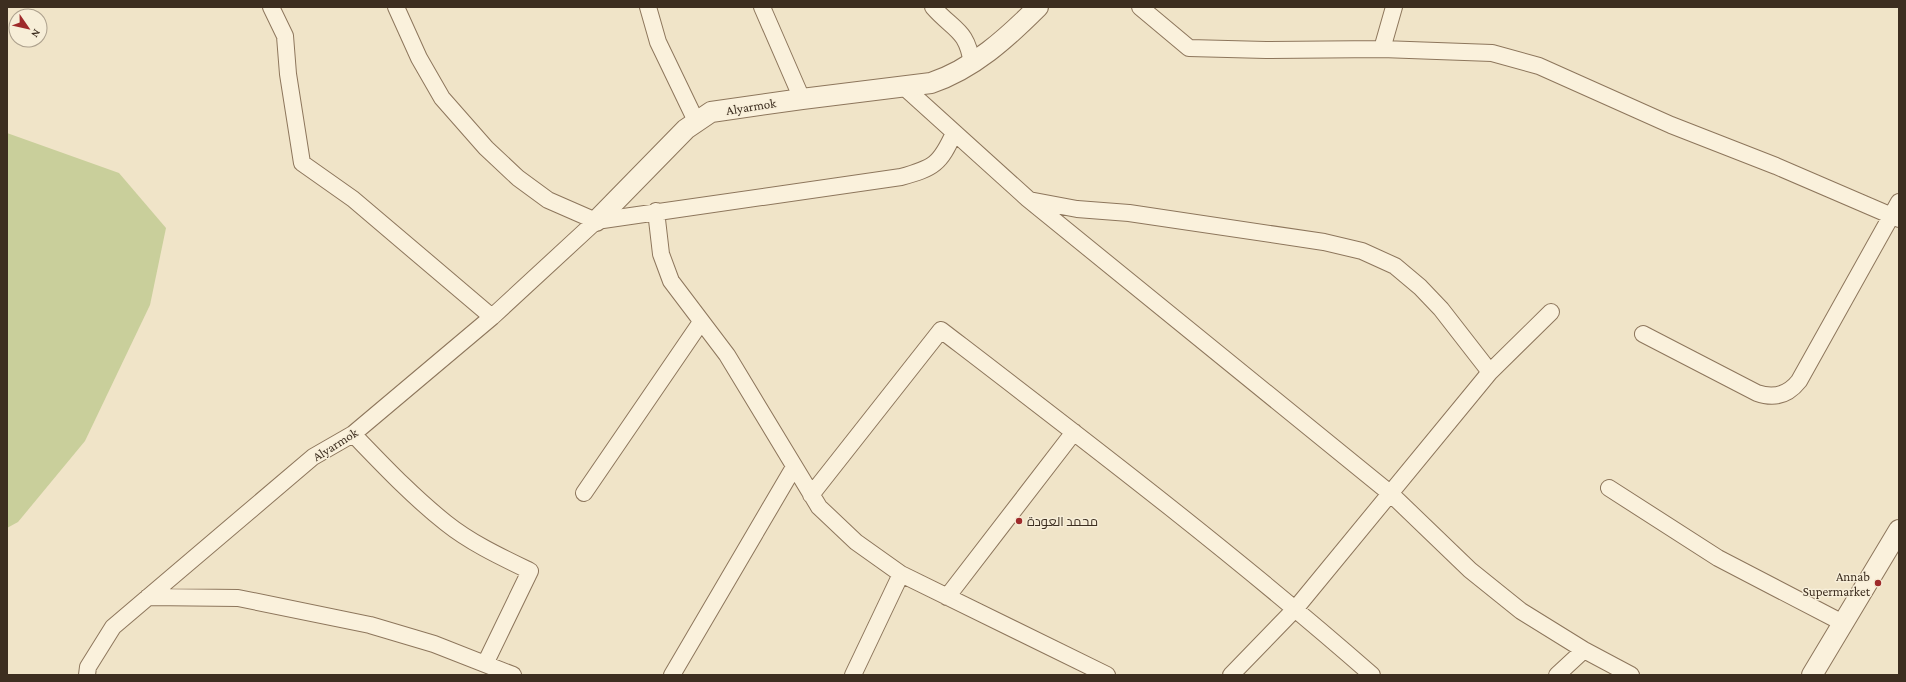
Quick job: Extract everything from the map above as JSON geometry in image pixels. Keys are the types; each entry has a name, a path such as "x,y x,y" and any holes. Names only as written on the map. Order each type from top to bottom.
{"street":[{"path":"271,7 285,36 288,74 302,163 353,199 492,317"},
{"path":"396,7 419,58 442,98 486,148 518,178 548,200 596,221 656,211 907,176 924,171 937,162 946,151 954,132"},
{"path":"648,7 658,42 696,121"},
{"path":"762,7 802,98"},
{"path":"933,7 962,33 970,47 972,64"},
{"name":"Alyarmok","path":"87,675 88,667 113,628 313,457 353,434 492,317 596,221 686,129 696,121 711,112 802,98 931,83 948,77 972,64 1012,34 1038,7"},
{"path":"1140,7 1189,48 1266,50 1382,49 1492,53 1539,66 1671,125 1897,212 1799,381 1786,393 1775,396 1757,393 1643,334"},
{"path":"1382,49 1394,7"},
{"path":"903,86 1028,199 1391,494 1470,570 1521,611 1584,650 1631,675"},
{"path":"1028,199 1077,209 1129,213 1324,242 1362,252 1395,266 1420,287 1441,310 1490,372"},
{"path":"656,211 661,254 671,281 726,356 819,508 856,542 901,574 1107,675"},
{"path":"1231,675 1296,608 1490,372 1551,312"},
{"path":"584,493 701,322"},
{"path":"811,495 941,330 1074,432 1296,608 1372,675"},
{"path":"947,597 1074,432"},
{"path":"353,434 406,488 446,524 480,546 530,571 485,664"},
{"path":"672,675 794,467"},
{"path":"1609,488 1718,558 1843,623"},
{"path":"1812,675 1899,530"},
{"path":"853,675 901,574"},
{"path":"148,597 246,599 370,625 434,644 513,675"},
{"path":"1557,675 1584,650"}],"green space":[{"path":"7,133 119,173 166,228 150,305 85,441 18,522 7,528"}],"place":[{"name":"محمد العودة","path":"1019,521"},
{"name":"Annab Supermarket","path":"1878,583"}]}
